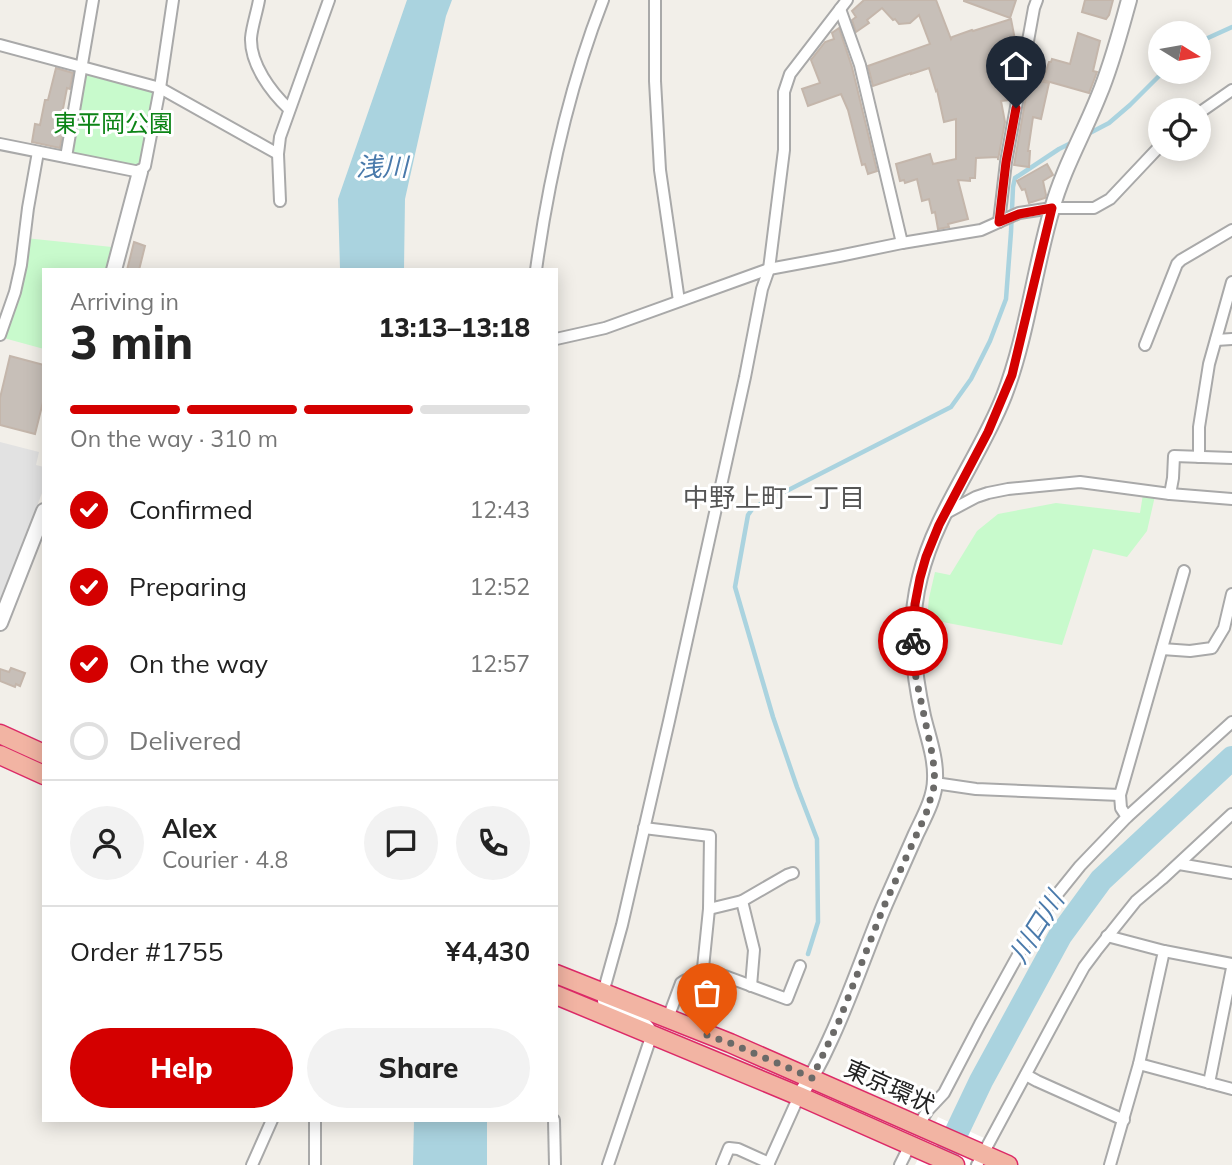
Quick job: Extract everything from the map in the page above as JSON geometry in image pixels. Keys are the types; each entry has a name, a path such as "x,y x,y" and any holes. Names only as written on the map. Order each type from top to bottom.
{"highway":[{"path":"0,734 42,753"},
{"path":"0,755 42,774"},
{"name":"東京環状","path":"558,975 812,1078 925,1129 979,1157 1008,1165"},
{"name":"東京環状","path":"558,996 799,1096 955,1165"}],"street":[{"path":"66,157 93,0"},
{"path":"115,268 140,172 145,166 173,0"},
{"path":"259,0 251,37 253,53 258,67 289,109"},
{"path":"280,201 280,137 329,0"},
{"path":"536,268 547,196 559,143 603,0"},
{"path":"655,0 655,81 660,170 679,301"},
{"path":"1000,221 1006,162 1037,0"},
{"path":"722,1165 729,1148 738,1149 768,1164 799,1096 812,1078 839,1021 884,906 926,814 935,783 933,758 914,668 915,604 920,578 926,557 988,432 1012,375 1052,208 1073,151 1112,62 1129,0"},
{"path":"844,4 902,243"},
{"path":"608,1165 652,1034 651,1028 641,1020 603,1002 603,993 622,925 745,377 762,289 769,269 784,150 784,92 790,74 844,4"},
{"path":"0,45 160,89 278,154"},
{"path":"1211,105 1232,90"},
{"path":"0,144 140,172"},
{"path":"0,335 21,265 37,152"},
{"path":"558,339 605,328 769,269 981,230 1019,214 1052,208 1094,208 1110,199 1148,159"},
{"path":"1145,345 1177,264 1232,230"},
{"path":"1199,457 1199,427 1209,364 1232,282"},
{"path":"1216,340 1232,339"},
{"path":"1170,494 1174,456 1232,458"},
{"path":"946,513 988,493 1059,483 1080,482 1232,499"},
{"path":"0,623 42,516"},
{"path":"1127,817 1121,808 1120,795 1184,571"},
{"path":"1162,649 1190,651 1212,648 1224,628 1232,594"},
{"path":"925,1129 928,1110 944,1093 1043,913 1080,866 1127,817 1232,722"},
{"path":"935,783 976,789 1120,795"},
{"path":"979,1157 1084,967 1136,901 1232,814"},
{"path":"644,828 710,836 709,908 703,968 698,977 681,984 668,1018"},
{"path":"1179,864 1232,873"},
{"path":"709,908 742,901 793,873"},
{"path":"742,901 754,950 751,986"},
{"path":"1107,936 1232,966 1209,1083"},
{"path":"1110,1165 1139,1064 1164,951"},
{"path":"703,968 787,999 800,966"},
{"path":"1139,1064 1232,1089"},
{"path":"1026,1075 1124,1120"},
{"path":"252,1165 271,1122"},
{"path":"315,1122 315,1165"},
{"path":"554,1122 555,1165"},
{"path":"900,1165 916,1148"}],"green space":[{"name":"東平岡公園","path":"83,66 160,88 140,172 66,157"},
{"path":"25,238 112,247 106,268 42,268 42,348 0,337"},
{"path":"1143,494 1155,496 1147,531 1127,557 1093,549 1062,645 927,619 935,572 950,575 977,531 998,514 1056,503 1140,513"}],"shaded area":[{"path":"0,442 39,452 36,465 42,466 42,493 0,601"}],"water":[{"name":"浅川","path":"407,0 452,0 446,16 405,199 404,268 340,268 338,199"},
{"path":"414,1122 487,1122 487,1165 413,1165"}],"pier":[{"path":"938,1117 984,1138 969,1165 915,1165"}],"building":[{"path":"864,0 936,0 951,39 1011,19 1017,50 1011,51 1015,69 1009,100 1001,101 1005,122 998,160 998,157 976,158 975,178 970,178 970,181 958,180 968,219 938,229 929,199 922,201 917,179 905,183 904,180 900,181 896,164 930,154 933,164 956,159 956,119 944,122 929,68 873,86 868,66 930,44 919,15 910,23 899,24 882,8 867,20 869,23 856,32 852,20 856,17 852,11"},
{"path":"964,0 1016,0 1010,18"},
{"path":"1085,0 1113,0 1106,19 1082,12"},
{"path":"839,28 852,67 877,171 868,174 865,164 862,165 848,110 841,94 808,106 802,89 820,83 811,60 825,42 834,39 832,33"},
{"path":"1078,33 1100,41 1093,71 1097,72 1089,93 1043,80 1052,59 1070,64"},
{"path":"56,68 73,73 70,89 67,88 60,124 64,125 60,148 32,142 35,124 40,125"},
{"path":"1029,79 1049,83 1041,119 1033,117 1028,151 1029,167 1014,165"},
{"path":"1047,164 1053,175 1043,181 1045,198 1029,203 1025,189 1022,190 1017,181"},
{"path":"134,242 145,246 140,268 128,268"},
{"path":"10,356 42,364 42,406 35,434 0,425 0,398"},
{"path":"11,668 25,673 20,686 16,684 15,687 0,681 0,669 9,672"}],"waterway":[{"path":"1211,37 1232,27"},
{"path":"1086,135 1109,123 1151,84"},
{"path":"808,954 818,922 817,839 773,717 735,587 748,515 753,508 951,407 971,379 990,341 1006,299 1015,178 1075,141"},
{"name":"川口川","path":"941,1165 981,1081 1060,936 1101,880 1232,758"}],"way so far":[{"path":"707,1035 812,1078 839,1021 884,906 926,814 935,783 933,758 914,668 913,641"}],"district":[{"name":"中野上町一丁目","path":"774,497"}],"route":[{"path":"913,641 915,604 926,557 939,525 998,412 1012,375 1052,208 1019,214 999,222 1016,108"}]}
